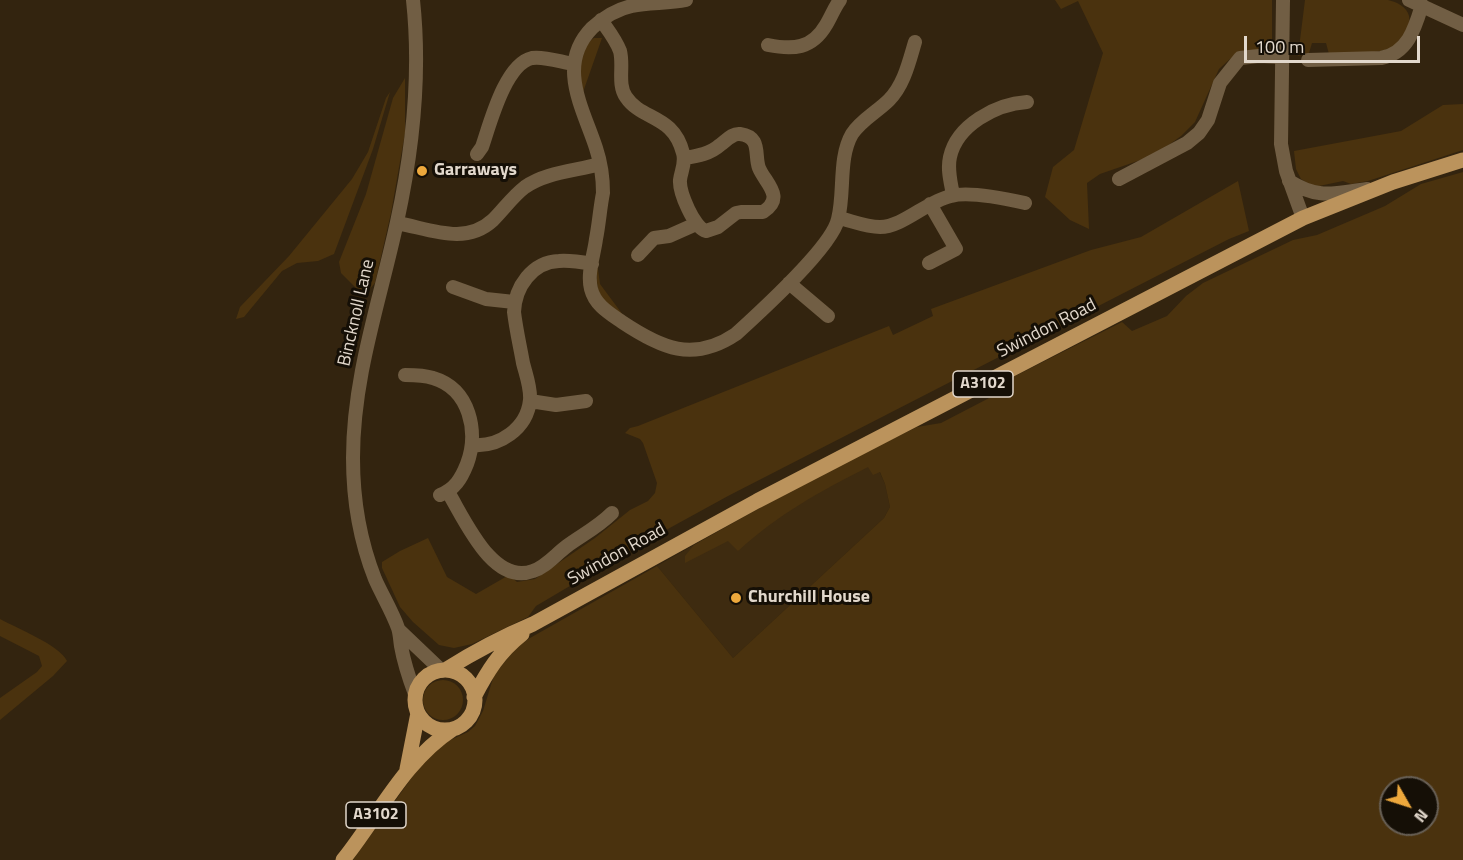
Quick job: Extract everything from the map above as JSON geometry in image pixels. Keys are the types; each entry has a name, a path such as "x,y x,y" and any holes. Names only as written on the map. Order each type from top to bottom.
{"main road":[{"name":"Swindon Road","path":"444,671 473,652 533,624 757,501 1303,219 1375,189 1463,160"},
{"name":"Swindon Road","path":"474,697 490,667 510,643 533,624"},
{"path":"444,671 457,674 467,681 474,691 471,715 462,726 453,729 438,729 430,726 418,713 415,694 423,680 444,671"},
{"name":"A3102","path":"407,769 418,713"},
{"name":"A3102","path":"343,860 407,769 427,749 453,729"}],"street":[{"name":"Bincknoll Lane","path":"413,0 416,33 416,93 408,166 397,223 362,366 353,460 357,502 365,545 374,576 399,630 404,658 415,694"},
{"path":"686,0 632,6 601,20 582,41 574,64 573,77 577,98 597,151 603,193 590,277 591,291 602,308 658,344 680,349 705,349 725,341 746,325 789,283 829,239 839,218 845,157 851,135 859,125 891,98 899,87 915,42"},
{"path":"768,45 785,48 804,47 821,33 840,0"},
{"path":"1283,0 1281,144 1289,181 1303,219"},
{"path":"1314,56 1381,58 1390,56 1403,48 1412,35 1416,3 1463,25"},
{"path":"601,20 620,51 624,94 634,105 657,118 674,133 681,145 685,158 680,188 696,224 706,231 718,228 736,213 763,212 771,205 773,195 770,185 759,168 756,145 743,134 734,135 707,153 685,158"},
{"path":"1119,179 1187,143 1199,133 1208,120 1220,83 1240,58 1281,57"},
{"path":"477,154 482,147 505,84 518,65 535,58 574,64"},
{"path":"953,195 948,169 949,159 958,138 966,129 1005,105 1027,102"},
{"path":"397,223 450,234 472,233 489,223 525,187 547,177 600,164"},
{"path":"1289,181 1306,191 1319,194 1375,189"},
{"path":"839,218 879,227 890,225 953,195 1025,203"},
{"path":"929,263 956,249 930,204"},
{"path":"638,255 654,238 669,236 696,224"},
{"path":"473,446 485,446 503,440 518,426 530,401 530,389 515,320 514,302 523,281 544,265 560,261 592,264"},
{"path":"789,283 828,316"},
{"path":"453,287 486,300 514,302"},
{"path":"405,375 433,378 450,387 458,395 472,422 473,446 461,477 455,487 444,494 489,557 499,567 510,572 532,572 590,532 612,513"},
{"path":"530,401 556,405 586,401"},
{"name":"Bincknoll Lane","path":"399,630 444,671"}],"shaded area":[{"path":"1055,0 1272,0 1272,41 1265,51 1230,59 1219,69 1195,122 1181,136 1155,155 1100,174 1087,183 1089,229 1070,220 1045,197 1053,167 1074,150 1103,53 1078,1 1061,9"},
{"path":"1305,0 1388,0 1401,5 1406,10 1409,16 1409,30 1403,40 1394,47 1381,51 1329,54 1326,43 1312,43 1309,53 1298,56"},
{"path":"594,38 602,38 582,95 580,64 584,50"},
{"path":"405,78 405,133 391,213 375,283 368,291 361,293 341,273 339,262 366,194 393,98"},
{"path":"390,92 373,149 334,254 318,261 297,263 282,271 244,317 236,319 240,307 289,256 352,179 368,152"},
{"path":"1463,104 1463,150 1368,181 1351,184 1343,181 1319,186 1311,185 1301,179 1296,169 1294,151 1401,131 1443,105"},
{"path":"1463,172 1463,860 353,860 425,759 448,741 468,732 475,726 483,711 494,675 517,647 530,638 657,566 733,658 884,518 890,507 885,484 880,472 873,475 868,467 800,504 769,525 738,551 728,541 685,563 685,556 694,545 799,486 870,450 917,427 941,423 993,396 1013,377 1122,322 1132,331 1167,316 1186,296 1203,283 1293,240 1317,235 1385,206 1421,184"},
{"path":"1238,181 1249,231 1229,239 728,496 536,606 528,617 472,644 454,648 439,645 400,607 382,568 382,562 428,538 447,577 476,594 509,575 517,582 535,579 595,538 630,510 648,501 655,493 657,483 643,443 640,439 625,433 630,428 889,326 893,335 933,316 931,309 1091,250 1141,237"},
{"path":"597,262 600,284 626,319 601,296 597,283"},
{"path":"868,446 885,484 890,507 884,518 733,658 657,566"},
{"path":"0,619 47,643 67,661 53,676 0,720 0,698 42,666 39,656 0,636"},
{"path":"443,680 451,681 457,686 462,692 462,708 457,714 451,719 443,720 435,719 429,714 424,708 423,700 424,692 429,686 435,681"}],"place":[{"name":"Garraways","path":"422,171"},
{"name":"Churchill House","path":"736,598"}]}
